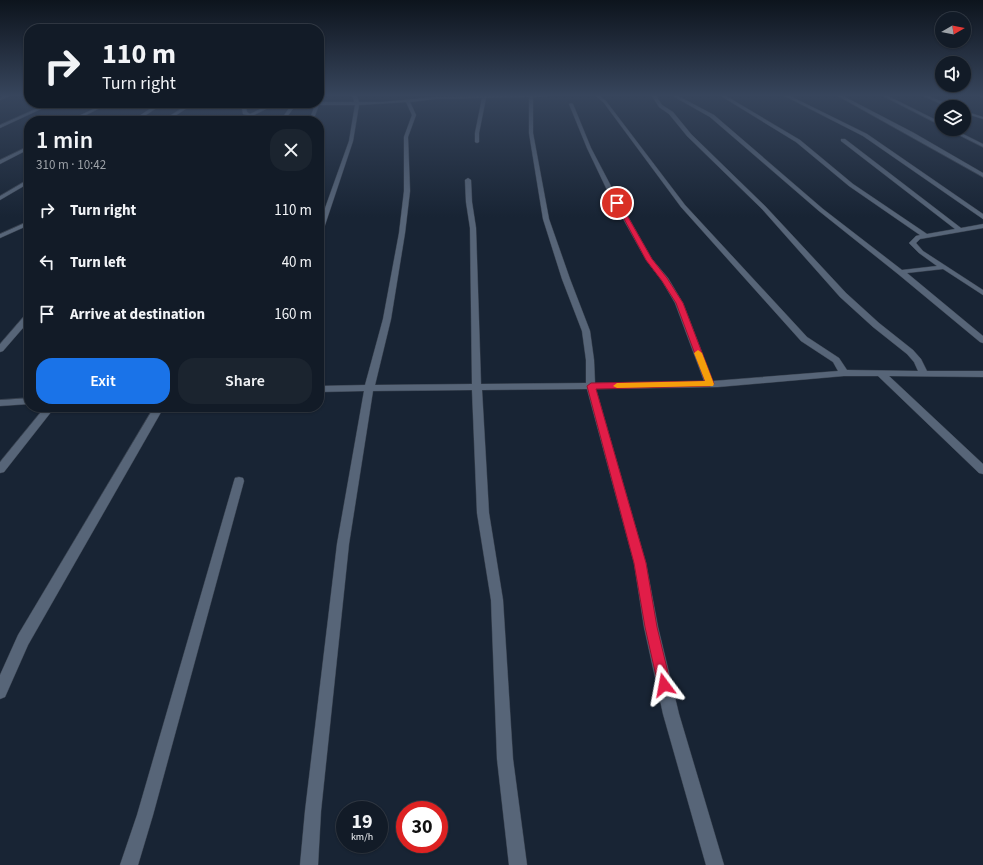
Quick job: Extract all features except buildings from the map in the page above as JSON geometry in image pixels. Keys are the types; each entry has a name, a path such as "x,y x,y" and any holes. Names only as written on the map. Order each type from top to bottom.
{"street":[{"path":"324,219 352,136"},
{"path":"309,865 313,810 343,544 369,389 387,319 402,233 407,191 406,136"},
{"path":"477,136 477,142"},
{"path":"532,136 546,219 566,279 586,331 590,360 591,386 640,563 651,627 671,714 715,865"},
{"path":"584,136 610,190 649,260 665,280 679,303 710,384"},
{"path":"632,136 683,206 804,339 836,360 844,373"},
{"path":"691,136 764,208 843,295 876,325 910,352 918,361 924,374"},
{"path":"736,136 821,210 901,272 983,340"},
{"path":"789,136 798,142 851,185 926,236"},
{"path":"867,136 983,217"},
{"path":"916,136 983,175"},
{"path":"964,136 983,146"},
{"path":"843,140 960,230"},
{"path":"0,162 24,150"},
{"path":"468,180 469,202 473,228 477,388 483,513 497,600 505,759 518,865"},
{"path":"0,198 24,185"},
{"path":"0,236 24,225"},
{"path":"0,227 11,230"},
{"path":"982,227 918,237 912,243 983,293"},
{"path":"901,272 944,267"},
{"path":"0,349 24,322"},
{"path":"324,389 710,384 844,373 983,374"},
{"path":"880,373 983,470"},
{"path":"0,403 24,401"},
{"path":"0,469 46,412"},
{"path":"0,692 23,640 156,412"},
{"path":"130,865 239,481"}],"slow traffic":[{"path":"617,386 710,384 698,353"}],"route":[{"path":"617,203 633,228 649,260 665,280 679,303 710,384 591,386 640,563 651,627 664,685"}]}
